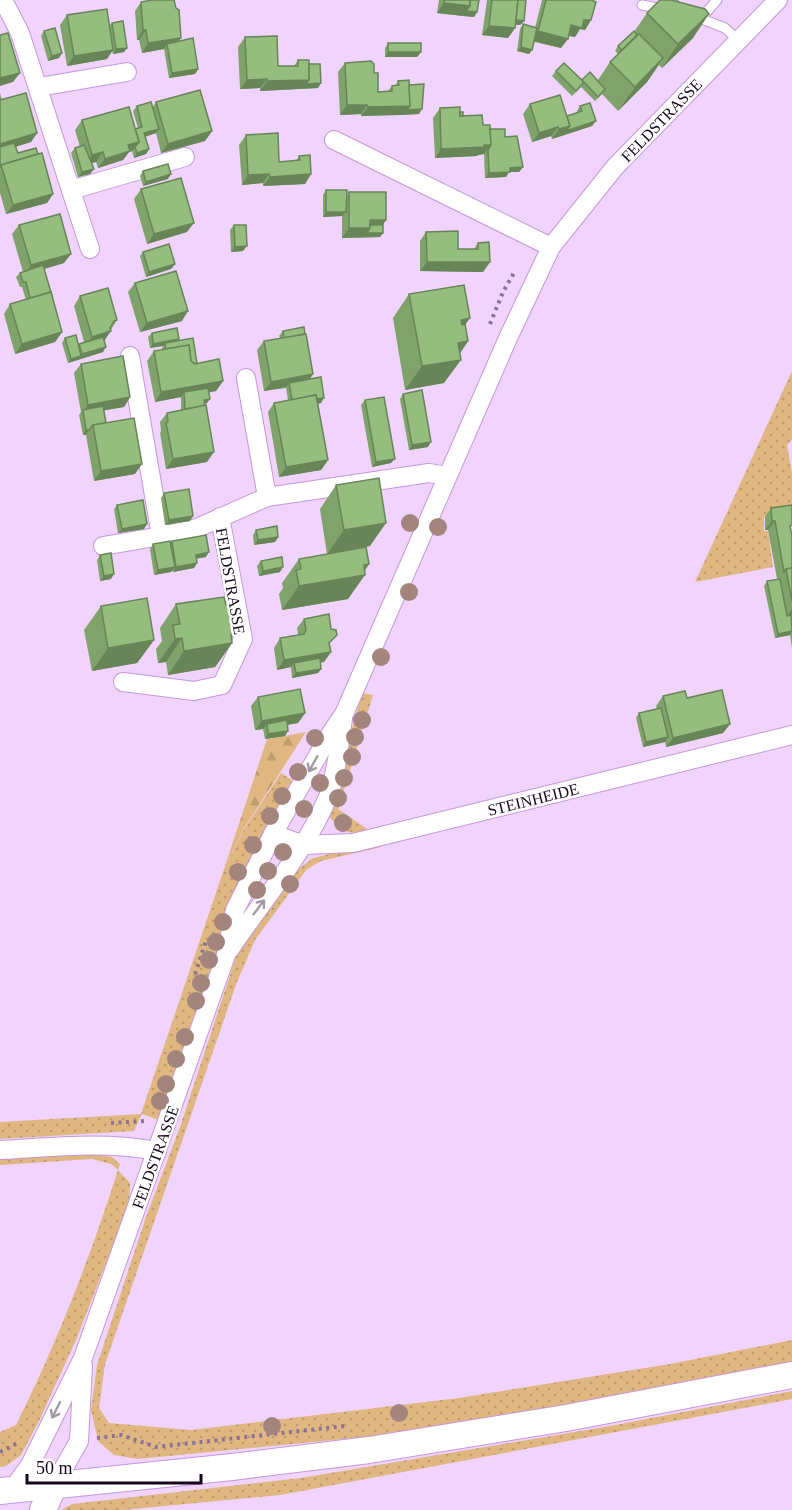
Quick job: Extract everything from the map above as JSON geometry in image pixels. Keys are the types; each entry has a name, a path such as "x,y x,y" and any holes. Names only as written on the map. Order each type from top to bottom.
{"street":[{"path":"3,0 20,33 39,87 90,249"},
{"name":"FELDSTRASSE","path":"6,1497 30,1465 83,1358 226,955 235,910 273,834 344,714 508,338 551,247 615,167 778,0"},
{"path":"39,87 127,72"},
{"path":"334,140 551,247"},
{"path":"71,190 185,157"},
{"path":"130,356 161,536"},
{"path":"246,378 267,498"},
{"name":"FELDSTRASSE","path":"103,546 197,528 267,498 429,473 447,477"},
{"name":"FELDSTRASSE","path":"123,682 194,691 222,685 243,639 220,517"},
{"name":"FELDSTRASSE","path":"226,955 304,845 328,795 344,714"},
{"name":"STEINHEIDE","path":"273,834 304,845 353,843 792,735"},
{"path":"0,1150 88,1145 136,1147 157,1151"},
{"name":"FELDSTRASSE","path":"54,1485 79,1441 83,1358"},
{"path":"6,1497 54,1485 232,1467 369,1449 566,1418 792,1376"},
{"path":"43,1510 54,1485"}],"lane":[{"path":"702,17 717,0"},
{"path":"642,5 702,17 725,28 738,40"}],"path":[{"path":"79,1441 121,1435 156,1448 353,1425"},
{"path":"0,1452 17,1443 39,1443"}],"green space":[{"path":"792,371 792,439 787,445 792,473 792,513 764,517 764,531 768,531 773,567 695,582"},
{"path":"362,693 373,695 338,809 370,831 352,833 339,827 330,818 331,805"},
{"path":"306,732 243,830 223,872 267,739"},
{"path":"281,773 292,780 238,886 221,945 161,1121 142,1114 134,1131 0,1139 0,1122 141,1114 223,872 243,831"},
{"path":"380,842 381,847 321,861 307,869 255,940 237,982 105,1364 99,1408 109,1423 191,1430 459,1398 670,1364 792,1340 792,1366 457,1428 138,1459 114,1455 98,1441 91,1410 97,1365 146,1217 180,1127 237,954 292,874 313,858"},
{"path":"92,1153 112,1157 120,1164 118,1170 111,1164 92,1159 0,1165 0,1159"},
{"path":"118,1170 130,1183 129,1204 76,1340 21,1455 6,1466 0,1467 0,1432 16,1425 45,1363 84,1268"},
{"path":"792,1391 792,1399 280,1495 123,1510 61,1510 72,1504 301,1478 610,1426"}],"building":[{"path":"174,0 179,10 181,38 148,43 146,30 143,30 141,2"},
{"path":"444,0 470,0 470,6 444,3"},
{"path":"470,0 479,0 477,12 466,11 470,6"},
{"path":"492,0 518,0 515,28 489,26"},
{"path":"518,0 526,0 524,21 516,20"},
{"path":"546,0 596,2 591,20 584,20 582,28 571,25 568,39 538,31"},
{"path":"660,0 671,0 705,9 709,14 678,44 647,13"},
{"path":"107,9 113,50 74,56 67,15"},
{"path":"123,21 127,48 116,49 112,23"},
{"path":"523,24 537,28 532,50 521,47"},
{"path":"55,28 62,53 52,56 44,31"},
{"path":"634,31 637,35 622,50 618,46"},
{"path":"8,33 20,73 0,78 0,35"},
{"path":"639,34 663,58 635,87 610,62"},
{"path":"277,36 278,66 298,66 298,60 309,60 309,80 247,80 245,37"},
{"path":"193,38 198,69 172,73 167,44"},
{"path":"388,43 421,43 421,52 388,52"},
{"path":"371,61 374,64 374,73 378,73 378,92 392,91 392,86 399,85 398,81 409,80 410,106 347,105 345,63"},
{"path":"564,63 584,82 576,91 556,71"},
{"path":"309,64 320,64 321,83 306,84 309,80"},
{"path":"590,72 605,89 598,97 582,80"},
{"path":"424,84 422,109 407,110 410,106 409,85"},
{"path":"200,90 212,131 168,144 156,102"},
{"path":"26,93 37,133 0,144 0,100"},
{"path":"560,95 570,126 539,133 530,104"},
{"path":"151,102 159,129 144,133 149,149 137,153 135,147 139,142 135,129 142,127 137,106"},
{"path":"590,103 596,121 566,131 570,126 567,116 582,111 580,106"},
{"path":"129,107 139,142 128,145 130,151 105,159 103,152 92,155 82,120"},
{"path":"460,107 460,116 482,115 483,125 490,125 491,145 441,149 440,108"},
{"path":"490,129 505,129 505,137 517,136 523,167 510,168 510,172 489,173"},
{"path":"278,133 279,162 300,160 299,156 310,155 311,174 270,177 269,174 248,175 246,135"},
{"path":"14,143 18,153 36,148 38,154 0,167 0,147"},
{"path":"84,145 94,169 82,172 75,148"},
{"path":"42,153 53,194 13,205 1,165"},
{"path":"168,164 171,174 146,182 143,171"},
{"path":"181,178 194,223 154,234 141,189"},
{"path":"326,190 347,190 346,212 326,212"},
{"path":"349,192 386,192 386,220 370,220 370,228 349,228"},
{"path":"60,214 71,254 31,265 19,225"},
{"path":"234,225 246,225 247,246 235,247"},
{"path":"370,225 383,225 383,233 367,233"},
{"path":"458,231 458,249 478,249 478,243 489,242 490,262 427,262 426,232"},
{"path":"169,244 175,264 149,272 143,252"},
{"path":"43,265 51,292 30,298 26,282 23,282 20,273"},
{"path":"176,271 188,311 147,323 135,283"},
{"path":"464,285 470,318 461,320 462,325 465,324 468,341 458,343 461,360 422,366 409,294"},
{"path":"108,288 117,320 110,328 111,331 92,337 80,296"},
{"path":"51,292 62,332 22,344 10,304"},
{"path":"304,327 305,334 284,338 283,331"},
{"path":"177,328 179,339 153,344 152,333"},
{"path":"306,334 313,374 271,382 264,341"},
{"path":"76,335 81,356 71,359 65,338"},
{"path":"103,337 106,347 82,354 79,344"},
{"path":"193,338 197,363 195,364 191,361 189,345 166,349 165,343"},
{"path":"189,345 191,361 195,364 219,359 223,381 161,392 154,351"},
{"path":"123,356 130,397 88,405 81,364"},
{"path":"321,377 324,398 317,399 316,395 292,400 289,383"},
{"path":"208,388 210,399 204,400 205,406 185,409 184,392"},
{"path":"422,390 431,442 412,445 403,394"},
{"path":"316,395 328,460 286,467 274,403"},
{"path":"384,397 395,459 376,462 365,400"},
{"path":"206,405 214,452 173,459 166,423 168,422 167,413"},
{"path":"103,406 106,423 93,425 86,430 83,410"},
{"path":"134,418 142,464 101,471 93,425"},
{"path":"379,478 386,523 344,530 336,485"},
{"path":"189,489 193,516 169,520 164,493"},
{"path":"143,500 147,524 122,529 117,505"},
{"path":"792,505 792,525 790,526 792,568 784,572 771,508"},
{"path":"277,526 278,537 258,540 256,530"},
{"path":"206,535 209,552 196,555 197,563 176,567 172,541"},
{"path":"170,541 175,567 158,570 153,544"},
{"path":"366,547 369,564 364,565 365,575 299,586 296,570 301,569 299,559"},
{"path":"111,553 114,574 104,576 100,555"},
{"path":"282,557 283,567 263,571 261,561"},
{"path":"792,568 792,601 786,569"},
{"path":"780,579 787,616 791,615 792,631 778,634 767,581"},
{"path":"224,597 226,605 230,604 231,609 242,617 234,629 235,633 231,634 232,643 184,651 182,638 175,639 173,625 180,624 176,604"},
{"path":"147,598 154,640 108,648 101,606"},
{"path":"329,614 331,629 336,630 337,635 329,643 331,652 284,660 280,638 304,634 306,630 304,619"},
{"path":"320,658 321,669 296,673 294,663"},
{"path":"300,689 305,713 262,721 258,697"},
{"path":"722,690 730,724 673,738 663,696 685,691 687,698"},
{"path":"661,708 668,737 646,742 639,713"},
{"path":"287,720 288,731 268,734 267,724"}]}
